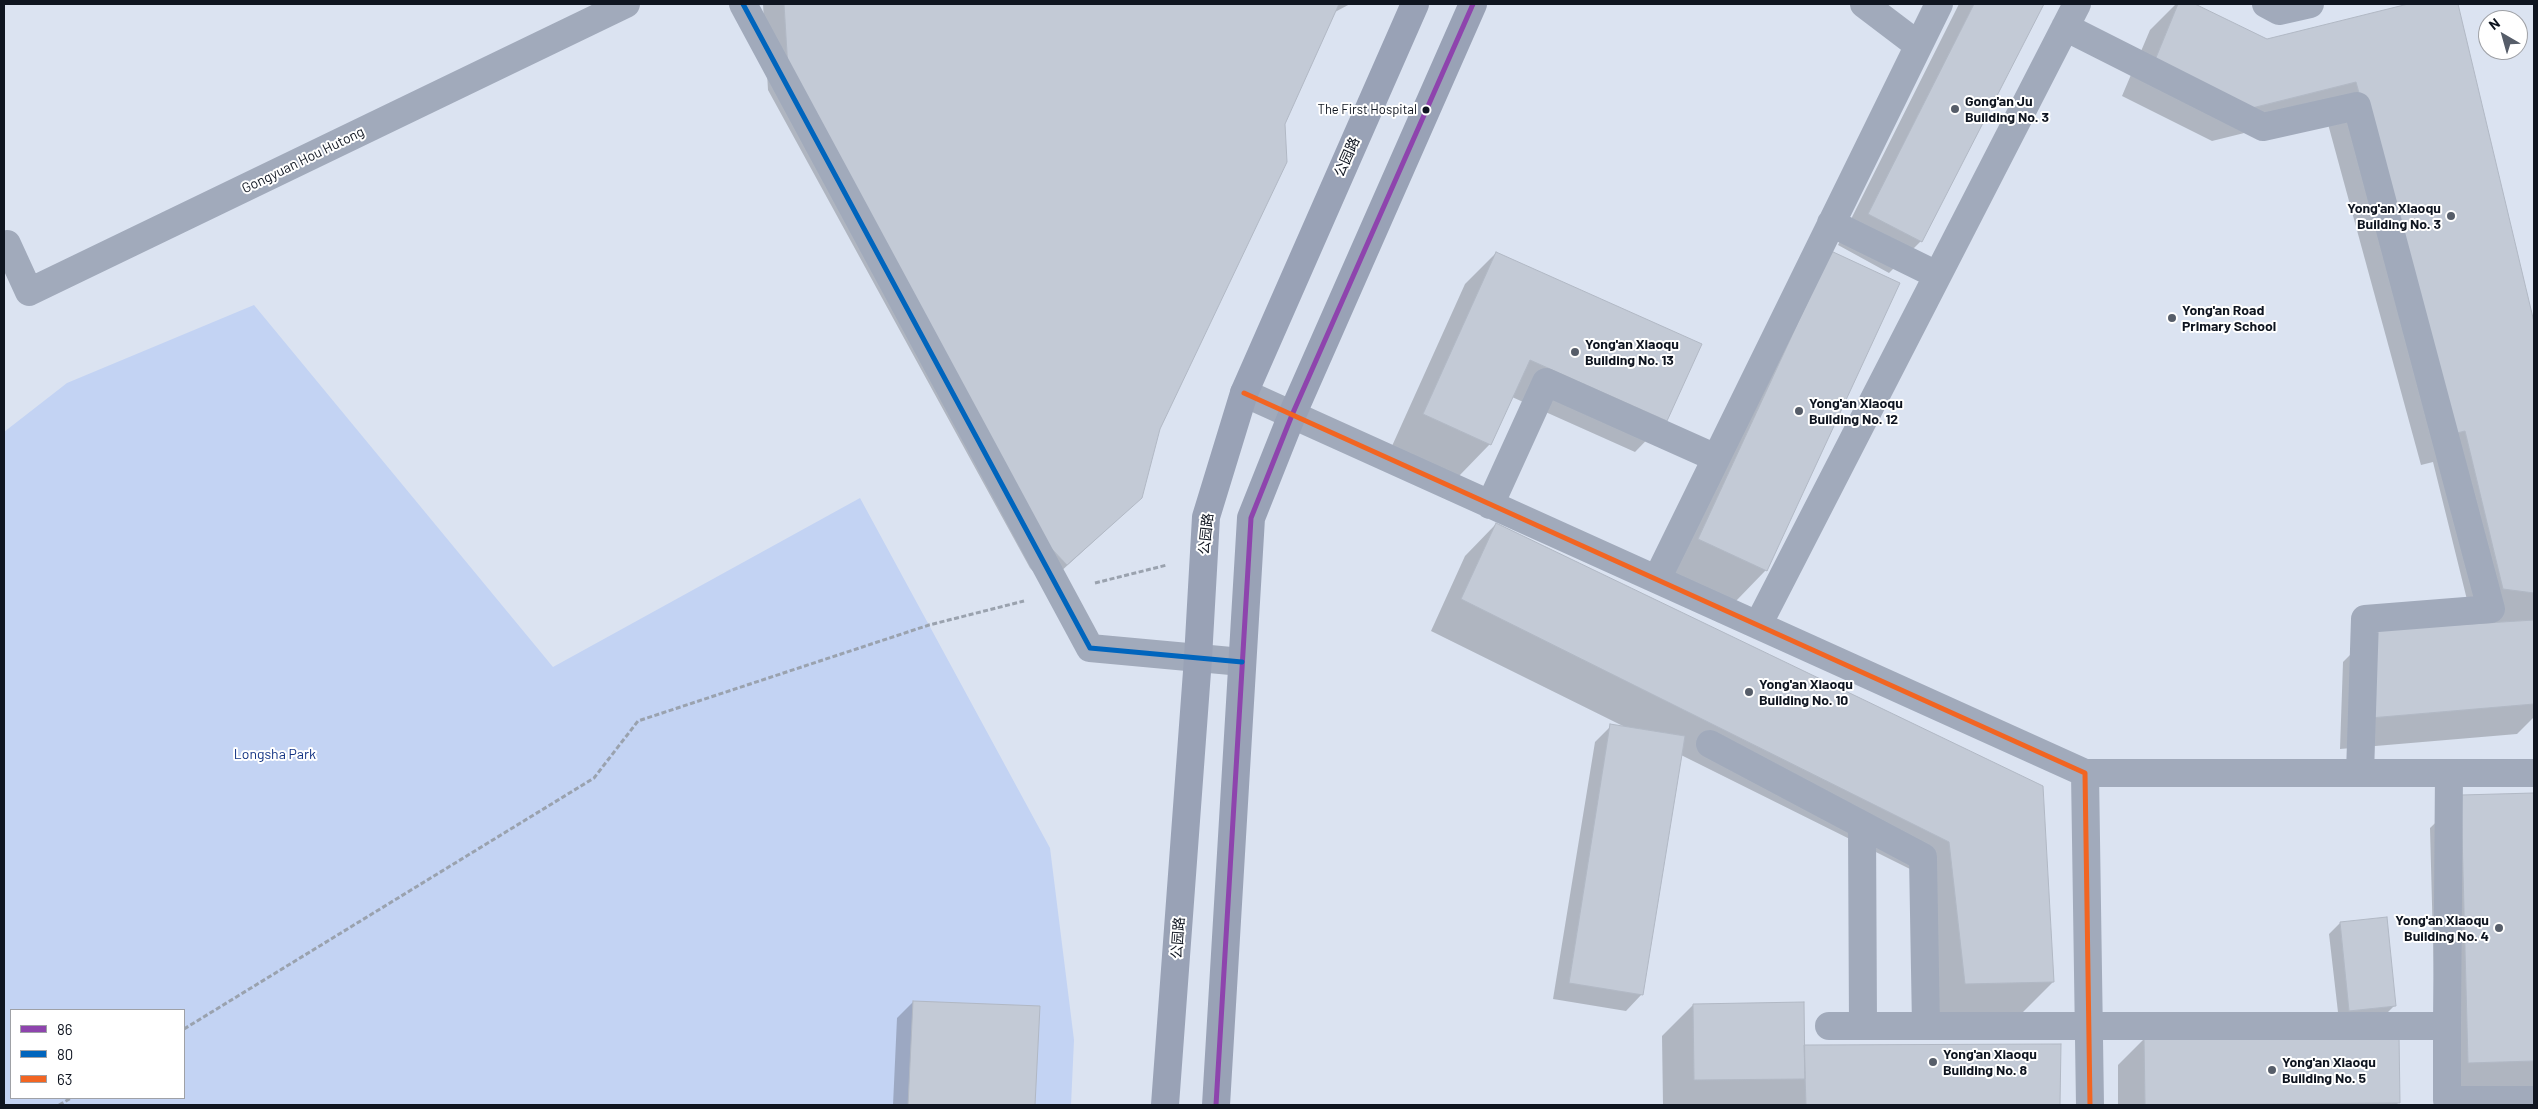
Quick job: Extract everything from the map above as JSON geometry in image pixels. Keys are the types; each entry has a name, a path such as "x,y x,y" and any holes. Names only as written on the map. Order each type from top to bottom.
{"main road":[{"name":"公园路","path":"1166,1105 1198,658 1206,517 1244,393 1415,4"},
{"path":"1216,1105 1251,518 1292,415 1473,4"}],"street":[{"name":"Gongyuan Hou Hutong","path":"4,246 7,244 29,292 626,4"},
{"path":"743,4 1090,648 1242,662"},
{"path":"1864,4 1918,45"},
{"path":"1657,580 1939,4"},
{"path":"2266,4 2279,11 2310,4"},
{"path":"1758,625 2071,15 2264,127 2357,106 2491,609 2365,619 2360,773"},
{"path":"1830,224 1937,275"},
{"path":"1490,505 1546,382 1716,458"},
{"path":"1244,393 2086,773 2534,773"},
{"path":"1710,744 1923,857 1926,1026"},
{"path":"2086,773 2090,1105"},
{"path":"2449,773 2447,1103 2534,1100"},
{"path":"1862,825 1863,1026"},
{"path":"1829,1026 2447,1026"}],"path":[{"path":"185,1028 594,778 638,721 930,625 1203,556"},
{"path":"58,1105 69,1099"}],"green space":[{"name":"Longsha Park","path":"254,305 553,667 860,498 1050,848 1074,1040 1071,1105 4,1105 4,432 67,383"}],"building":[{"path":"784,4 1339,4 1285,124 1287,162 1160,429 1142,498 1067,565 1050,547 788,69"},
{"name":"Gong'an Ju Building No. 3","path":"1974,4 2044,4 1922,242 1868,214"},
{"name":"Yong'an Xiaoqu Building No. 3","path":"2178,4 2195,4 2267,39 2408,4 2458,4 2534,322 2534,593 2503,589 2465,431 2453,434 2356,82 2244,110 2153,65"},
{"name":"Yong'an Xiaoqu Building No. 12","path":"1831,251 1900,283 1767,571 1698,539"},
{"name":"Yong'an Xiaoqu Building No. 13","path":"1496,252 1702,344 1667,421 1530,360 1491,445 1423,414"},
{"name":"Yong'an Xiaoqu Building No. 10","path":"1496,523 2043,786 2054,982 1965,984 1949,842 1461,599"},
{"path":"2534,620 2534,704 2370,718 2374,630"},
{"path":"1610,724 1685,736 1643,995 1569,983"},
{"name":"Yong'an Xiaoqu Building No. 4","path":"2534,793 2534,1061 2468,1063 2461,795"},
{"path":"2387,917 2396,1006 2349,1011 2340,922"},
{"path":"913,1001 1040,1006 1035,1105 908,1105"},
{"path":"1804,1002 1805,1079 1694,1080 1693,1004"},
{"name":"Yong'an Xiaoqu Building No. 5","path":"2399,1034 2400,1103 2145,1105 2144,1037"},
{"name":"Yong'an Xiaoqu Building No. 8","path":"2061,1044 2060,1105 1806,1105 1804,1045"}],"transit line":[{"name":"80","path":"743,4 1090,648 1242,662"},
{"name":"86","path":"1216,1105 1251,518 1292,415 1473,4"},
{"name":"63","path":"1244,393 2085,773 2090,1105"}],"place":[{"name":"Gong'an Ju Building No. 3","path":"1955,109"},
{"name":"The First Hospital","path":"1426,110"},
{"name":"Yong'an Xiaoqu Building No. 3","path":"2451,216"},
{"name":"Yong'an Road Primary School","path":"2172,318"},
{"name":"Yong'an Xiaoqu Building No. 13","path":"1575,352"},
{"name":"Yong'an Xiaoqu Building No. 12","path":"1799,411"},
{"name":"Yong'an Xiaoqu Building No. 10","path":"1749,692"},
{"name":"Yong'an Xiaoqu Building No. 4","path":"2499,928"},
{"name":"Yong'an Xiaoqu Building No. 8","path":"1933,1062"},
{"name":"Yong'an Xiaoqu Building No. 5","path":"2272,1070"}]}
